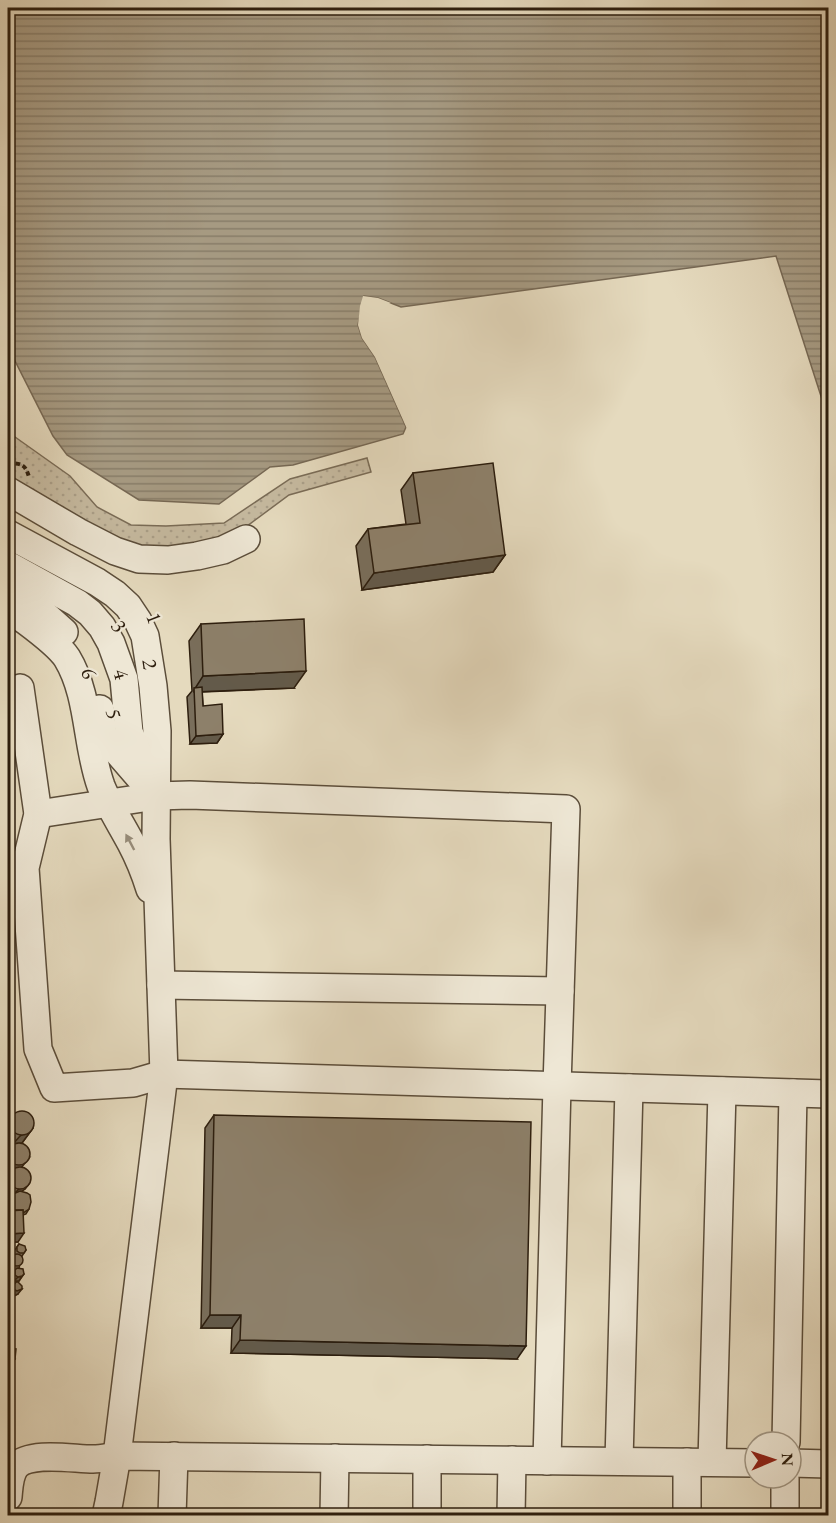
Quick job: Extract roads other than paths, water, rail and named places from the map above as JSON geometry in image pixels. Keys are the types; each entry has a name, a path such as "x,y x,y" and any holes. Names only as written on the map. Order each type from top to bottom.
{"lane":[{"path":"19,486 78,532 114,551 139,559 168,560 197,556 223,550 246,539"},
{"name":"1","path":"8,519 105,569 142,595 151,606 164,649 170,729 156,796"},
{"name":"2","path":"8,534 115,594 128,606 138,621 145,636 153,686 157,730 156,796"},
{"name":"3","path":"8,549 86,592 103,603 115,615 125,634 137,677 143,731 156,796"},
{"name":"4","path":"8,565 77,603 90,613 106,635 124,679 129,732 156,796"},
{"path":"13,589 53,644 66,657 76,678 96,771 109,803 141,863 158,916"},
{"name":"5","path":"13,589 73,618 86,633 98,651 110,687 116,734 156,796"},
{"path":"20,688 38,814 25,868 38,1049 54,1088 133,1083 164,1074 828,1094"},
{"path":"38,814 156,796 190,795 566,809 547,1461"},
{"path":"106,1515 117,1456 164,1074 156,796"},
{"path":"161,985 560,991"},
{"path":"619,1461 628,1088"},
{"path":"687,1515 700,1462 722,1091"},
{"path":"786,1430 793,1093"},
{"path":"8,1497 9,1479 15,1467 25,1460 41,1457 97,1459 117,1456 174,1456 743,1463"},
{"path":"172,1515 174,1456"},
{"path":"334,1515 335,1458"},
{"path":"427,1515 428,1459"},
{"path":"511,1515 512,1460"},
{"path":"803,1463 828,1464"},
{"path":"784,1515 785,1490"}]}
